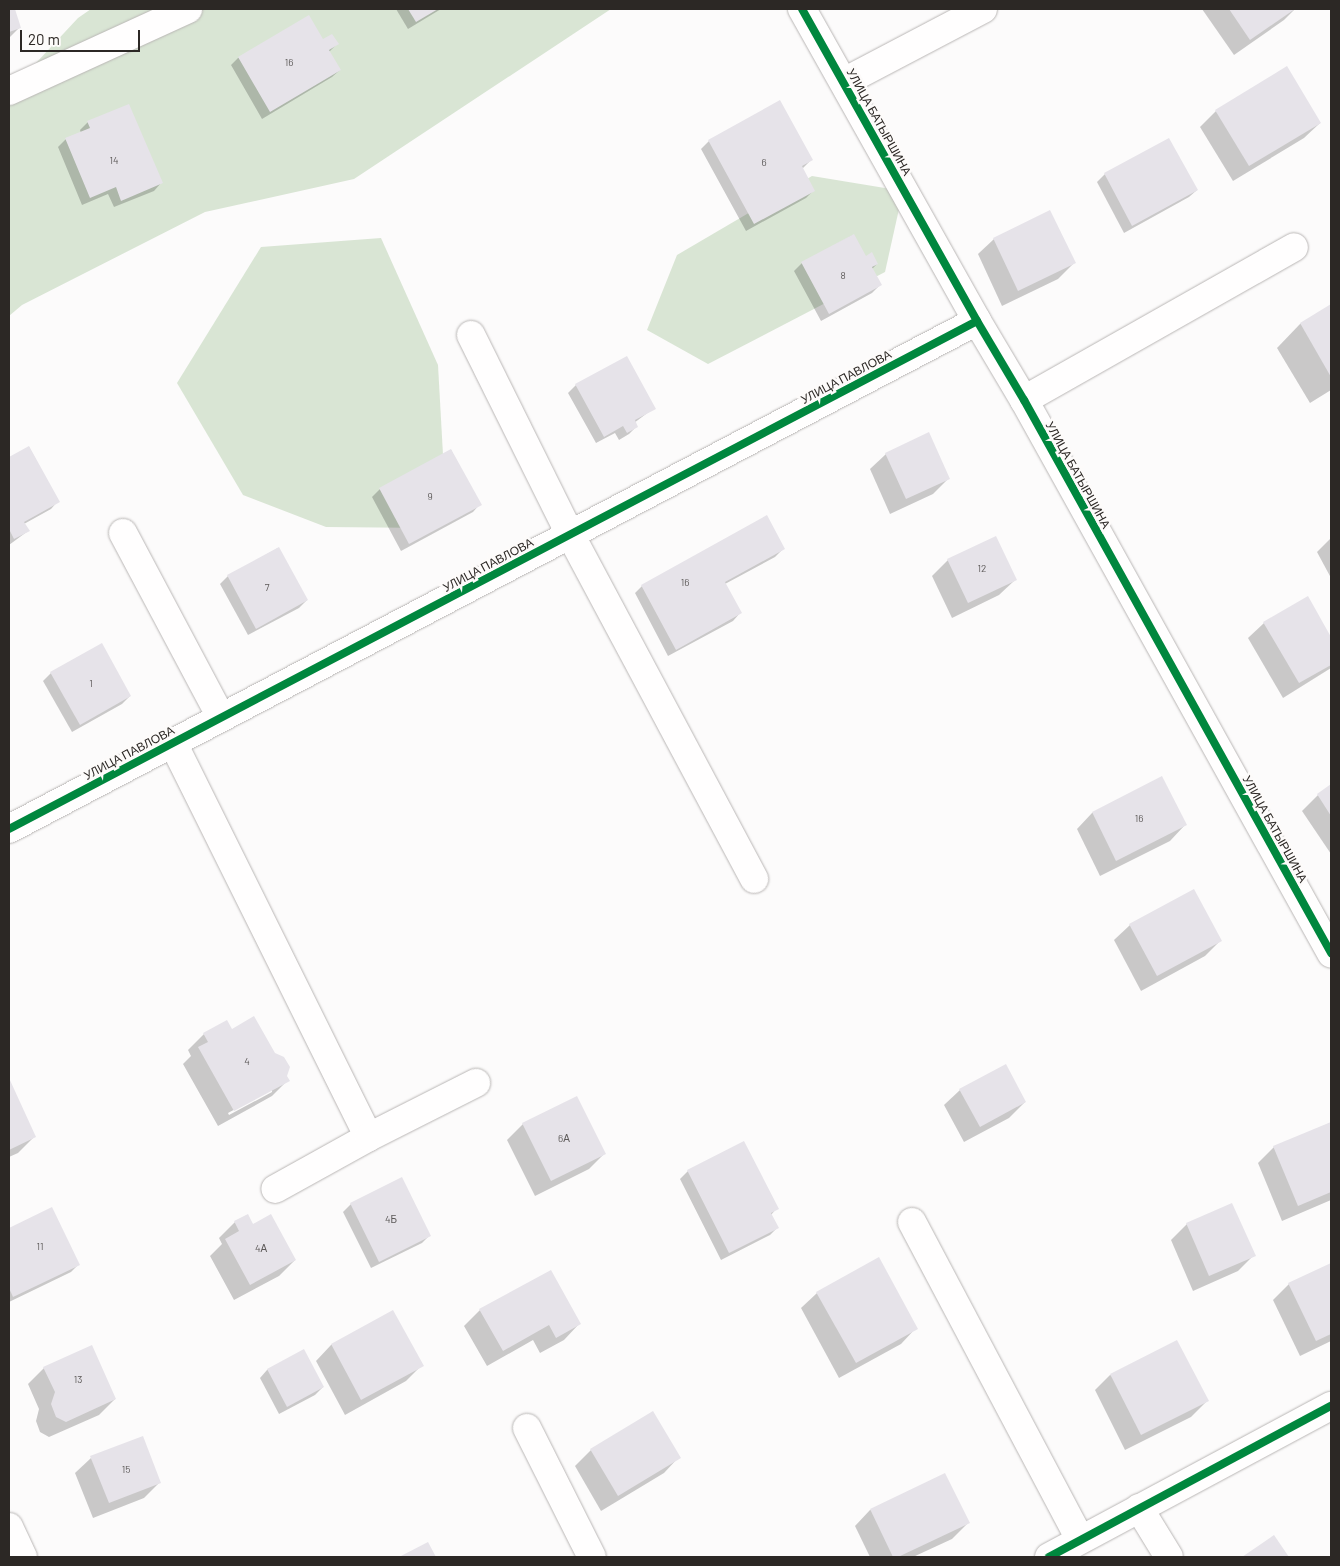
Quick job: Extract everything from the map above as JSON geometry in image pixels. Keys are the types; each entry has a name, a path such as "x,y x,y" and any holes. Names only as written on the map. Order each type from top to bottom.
{"street":[{"path":"9,91 188,9"},
{"name":"УЛИЦА БАТЫРШИНА","path":"802,9 977,321 1024,400 1331,953"},
{"path":"844,82 983,9"},
{"path":"1024,400 1294,247"},
{"name":"УЛИЦА ПАВЛОВА","path":"9,829 977,321"},
{"path":"471,336 570,534 754,879"},
{"path":"123,533 221,717"},
{"path":"173,743 369,1137"},
{"path":"275,1189 369,1137 476,1083"},
{"path":"912,1222 1080,1540"},
{"path":"1049,1557 1331,1406"},
{"path":"527,1428 592,1557"},
{"path":"1139,1508 1169,1557"},
{"path":"9,1527 23,1557"}],"green space":[{"path":"91,9 611,9 354,179 205,212 22,305 9,316 9,92 78,18"},
{"path":"812,176 903,191 885,272 708,364 647,330 677,255"},
{"path":"381,238 438,365 443,455 431,528 326,527 243,495 177,383 261,247"}],"building":[{"path":"9,9 15,9 21,28 9,32"},
{"path":"408,9 438,9 416,22"},
{"path":"1229,9 1295,9 1250,40"},
{"path":"309,15 323,39 332,34 339,44 329,50 341,70 270,112 238,57"},
{"path":"1287,66 1321,123 1249,166 1215,110"},
{"path":"780,100 813,160 802,166 815,191 754,224 708,140"},
{"path":"129,104 163,183 121,201 116,187 90,198 65,138 90,128 87,121"},
{"path":"1169,138 1198,190 1132,226 1104,173"},
{"path":"1050,210 1076,263 1018,291 993,238"},
{"path":"854,234 866,256 872,252 878,264 872,267 882,285 829,314 801,262"},
{"path":"1331,304 1331,377 1300,323"},
{"path":"627,356 656,409 635,420 638,427 627,433 623,426 604,437 575,384"},
{"path":"929,432 950,479 906,499 885,453"},
{"path":"29,446 60,502 24,522 30,531 14,539 9,529 9,457"},
{"path":"451,449 482,505 409,544 379,488"},
{"path":"767,515 785,549 725,582 742,613 676,650 641,585"},
{"path":"996,536 1017,580 968,603 947,559"},
{"path":"279,547 308,600 256,629 227,575"},
{"path":"1308,596 1331,637 1331,665 1299,683 1263,622"},
{"path":"102,643 131,696 80,725 50,672"},
{"path":"1162,776 1187,825 1116,861 1092,812"},
{"path":"1331,784 1331,816 1317,794"},
{"path":"1194,889 1222,941 1157,976 1129,924"},
{"path":"254,1016 275,1053 284,1057 290,1067 287,1076 290,1081 234,1111 198,1047 208,1042 203,1033 227,1020 232,1029"},
{"path":"1006,1064 1026,1102 980,1127 959,1089"},
{"path":"9,1078 36,1137 9,1150"},
{"path":"577,1096 606,1154 551,1181 522,1123"},
{"path":"1331,1122 1331,1192 1298,1206 1273,1146"},
{"path":"744,1141 779,1209 771,1213 779,1228 729,1253 687,1170"},
{"path":"402,1177 431,1236 379,1262 350,1203"},
{"path":"1232,1203 1256,1256 1209,1276 1186,1223"},
{"path":"52,1207 80,1265 13,1297 9,1288 9,1228"},
{"path":"248,1214 253,1224 271,1214 296,1260 250,1285 225,1239 239,1231 234,1221"},
{"path":"879,1257 918,1329 856,1363 816,1292"},
{"path":"1331,1263 1331,1334 1316,1341 1288,1283"},
{"path":"551,1270 581,1324 556,1338 549,1325 503,1351 479,1309"},
{"path":"393,1310 424,1366 361,1400 331,1344"},
{"path":"1177,1340 1209,1401 1141,1435 1110,1374"},
{"path":"92,1345 116,1399 66,1422 56,1417 51,1404 55,1392 43,1367"},
{"path":"304,1349 324,1387 287,1407 267,1369"},
{"path":"653,1411 681,1458 618,1496 590,1449"},
{"path":"143,1436 161,1483 109,1503 90,1456"},
{"path":"945,1473 970,1523 898,1557 893,1557 870,1509"},
{"path":"1274,1535 1289,1557 1242,1557"},
{"path":"428,1542 436,1557 399,1557"}],"cycle path":[{"path":"802,9 977,321 1024,400 1331,953"},
{"path":"9,829 977,321"},
{"path":"1049,1557 1331,1406"}]}
